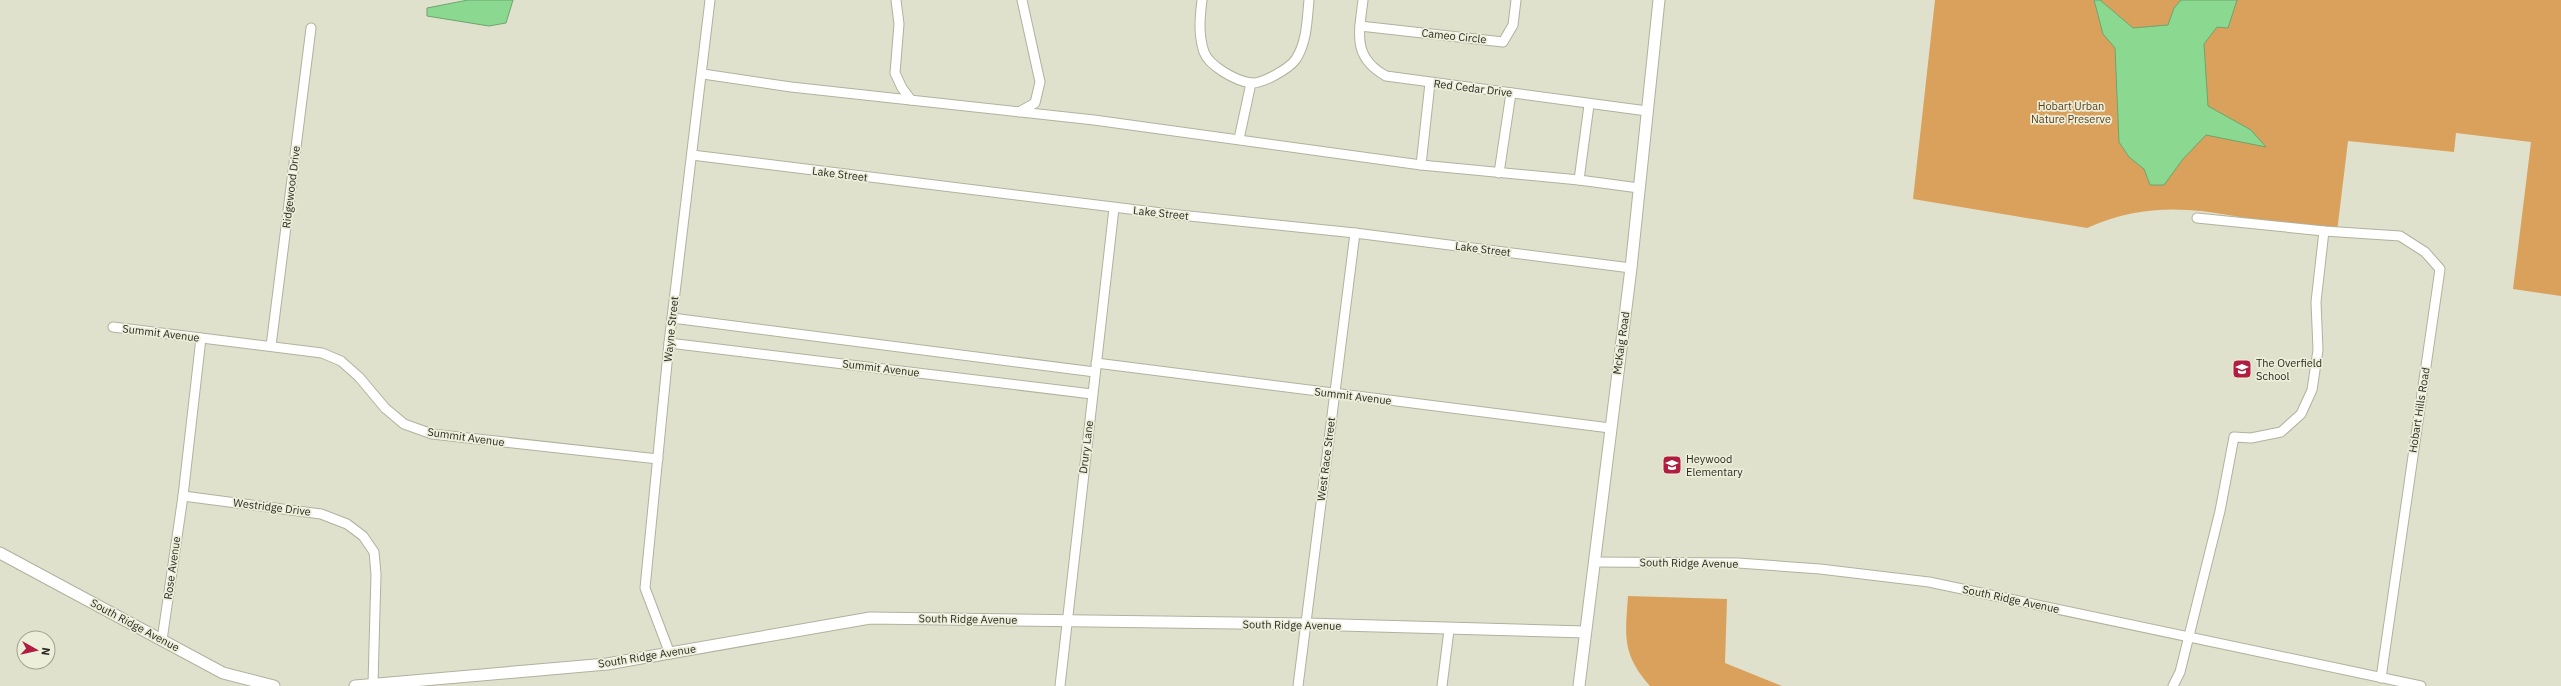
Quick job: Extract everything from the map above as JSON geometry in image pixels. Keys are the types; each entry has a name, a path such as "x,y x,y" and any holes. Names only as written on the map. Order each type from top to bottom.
{"street":[{"name":"Wayne Street","path":"670,654 645,588 669,342 703,74 710,0"},
{"path":"896,0 899,24 895,73 902,88 911,100"},
{"path":"1019,112 1035,103 1040,82 1022,0"},
{"path":"1202,0 1198,25 1204,53 1217,69 1251,83 1276,76 1295,60 1304,41 1309,0"},
{"name":"Red Cedar Drive","path":"1363,0 1359,44 1366,60 1373,69 1386,76 1589,105 1647,111"},
{"name":"Cameo Circle","path":"1360,26 1503,42 1513,25 1516,0"},
{"name":"McKaig Road","path":"1579,686 1631,268 1659,0"},
{"name":"Ridgewood Drive","path":"271,346 311,28"},
{"path":"703,74 790,87 1019,112 1239,139 1421,165 1579,180 1639,188"},
{"path":"1239,139 1251,83"},
{"path":"1421,165 1430,83"},
{"path":"1499,173 1510,93"},
{"path":"1579,180 1589,105"},
{"name":"Lake Street","path":"692,156 1114,208 1355,232 1631,268"},
{"name":"Drury Lane","path":"1060,686 1066,620 1114,208"},
{"name":"Hobart Hills Road","path":"2197,218 2324,231 2400,236 2425,252 2440,269 2381,678"},
{"path":"2173,686 2180,672 2220,511 2234,437 2251,438 2281,432 2301,414 2312,390 2318,350 2316,302 2324,231"},
{"name":"West Race Street","path":"1298,686 1333,394 1355,232"},
{"name":"Summit Avenue","path":"672,318 1095,368 1333,394 1610,428"},
{"name":"Summit Avenue","path":"113,327 322,353 341,361 359,376 385,408 404,424 432,434 658,459"},
{"path":"183,496 201,338"},
{"name":"Summit Avenue","path":"669,342 1092,394"},
{"name":"Rose Avenue","path":"162,640 183,496"},
{"name":"Westridge Drive","path":"183,496 321,514 347,524 363,536 374,552 376,574 373,684"},
{"name":"South Ridge Avenue","path":"0,553 223,672 274,686"},
{"name":"South Ridge Avenue","path":"1594,562 1738,563 1820,569 1921,581 2420,686"},
{"name":"South Ridge Avenue","path":"355,686 606,664 870,618 1306,624 1449,630 1585,632"},
{"path":"1442,686 1449,630"}],"green space":[{"name":"Hobart Urban Nature Preserve","path":"1935,0 2561,0 2561,296 2513,289 2531,142 2456,133 2454,152 2348,141 2337,232 2304,228 2212,212 2182,210 2152,210 2120,216 2087,228 1913,199"},
{"path":"1628,596 1727,599 1725,663 1782,686 1650,686 1634,664 1627,644 1626,623"}],"shaded area":[{"path":"468,0 513,0 506,23 489,26 427,16 427,8"},
{"path":"2094,0 2100,0 2133,28 2168,25 2174,8 2181,0 2237,0 2228,28 2217,27 2204,44 2208,106 2251,130 2266,147 2206,135 2183,159 2164,185 2150,185 2144,169 2129,157 2119,142 2115,48 2103,34"}],"place":[{"name":"The Overfield School","path":"2242,369"},
{"name":"Heywood Elementary","path":"1672,465"}]}
